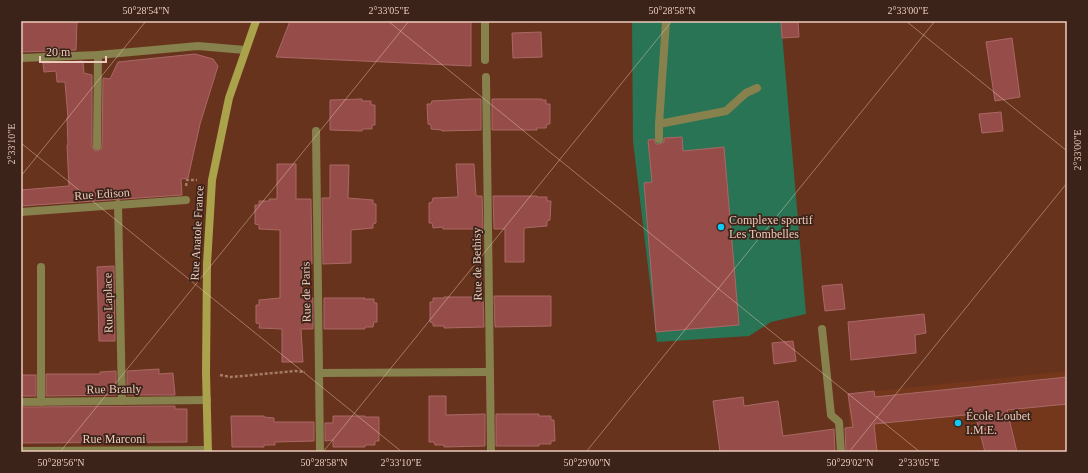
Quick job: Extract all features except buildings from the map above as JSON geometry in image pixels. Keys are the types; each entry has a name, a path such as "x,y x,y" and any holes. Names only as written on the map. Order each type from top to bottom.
{"main road":[{"name":"Rue Anatole France","path":"208,451 206,372 207,264 212,180 229,98 256,21"}],"street":[{"path":"485,21 485,60"},
{"path":"659,139 666,21"},
{"path":"21,58 98,55 198,46 245,50"},
{"path":"96,146 98,55"},
{"name":"Rue de Bethisy","path":"486,77 491,452"},
{"path":"659,124 726,111 746,93 757,88"},
{"name":"Rue de Paris","path":"316,131 320,452"},
{"name":"Rue Edison","path":"21,212 186,200"},
{"name":"Rue Laplace","path":"118,204 122,402"},
{"path":"41,267 41,402"},
{"path":"822,328 831,415 838,422 841,452"},
{"path":"319,373 490,372"},
{"name":"Rue Branly","path":"21,402 207,400"},
{"name":"Rue Marconi","path":"21,451 208,451"}],"path":[{"path":"186,200 186,180 212,180"},
{"path":"206,372 231,377 294,371 319,373"}],"shaded area":[{"name":"École Loubet I.M.E.","path":"1067,371 1067,452 850,452 848,394"}],"green space":[{"name":"Complexe sportif Les Tombelles","path":"632,21 781,21 806,314 771,322 749,336 657,342 633,141"}],"place":[{"name":"Complexe sportif Les Tombelles","path":"721,227"},
{"name":"École Loubet I.M.E.","path":"958,423"}]}
